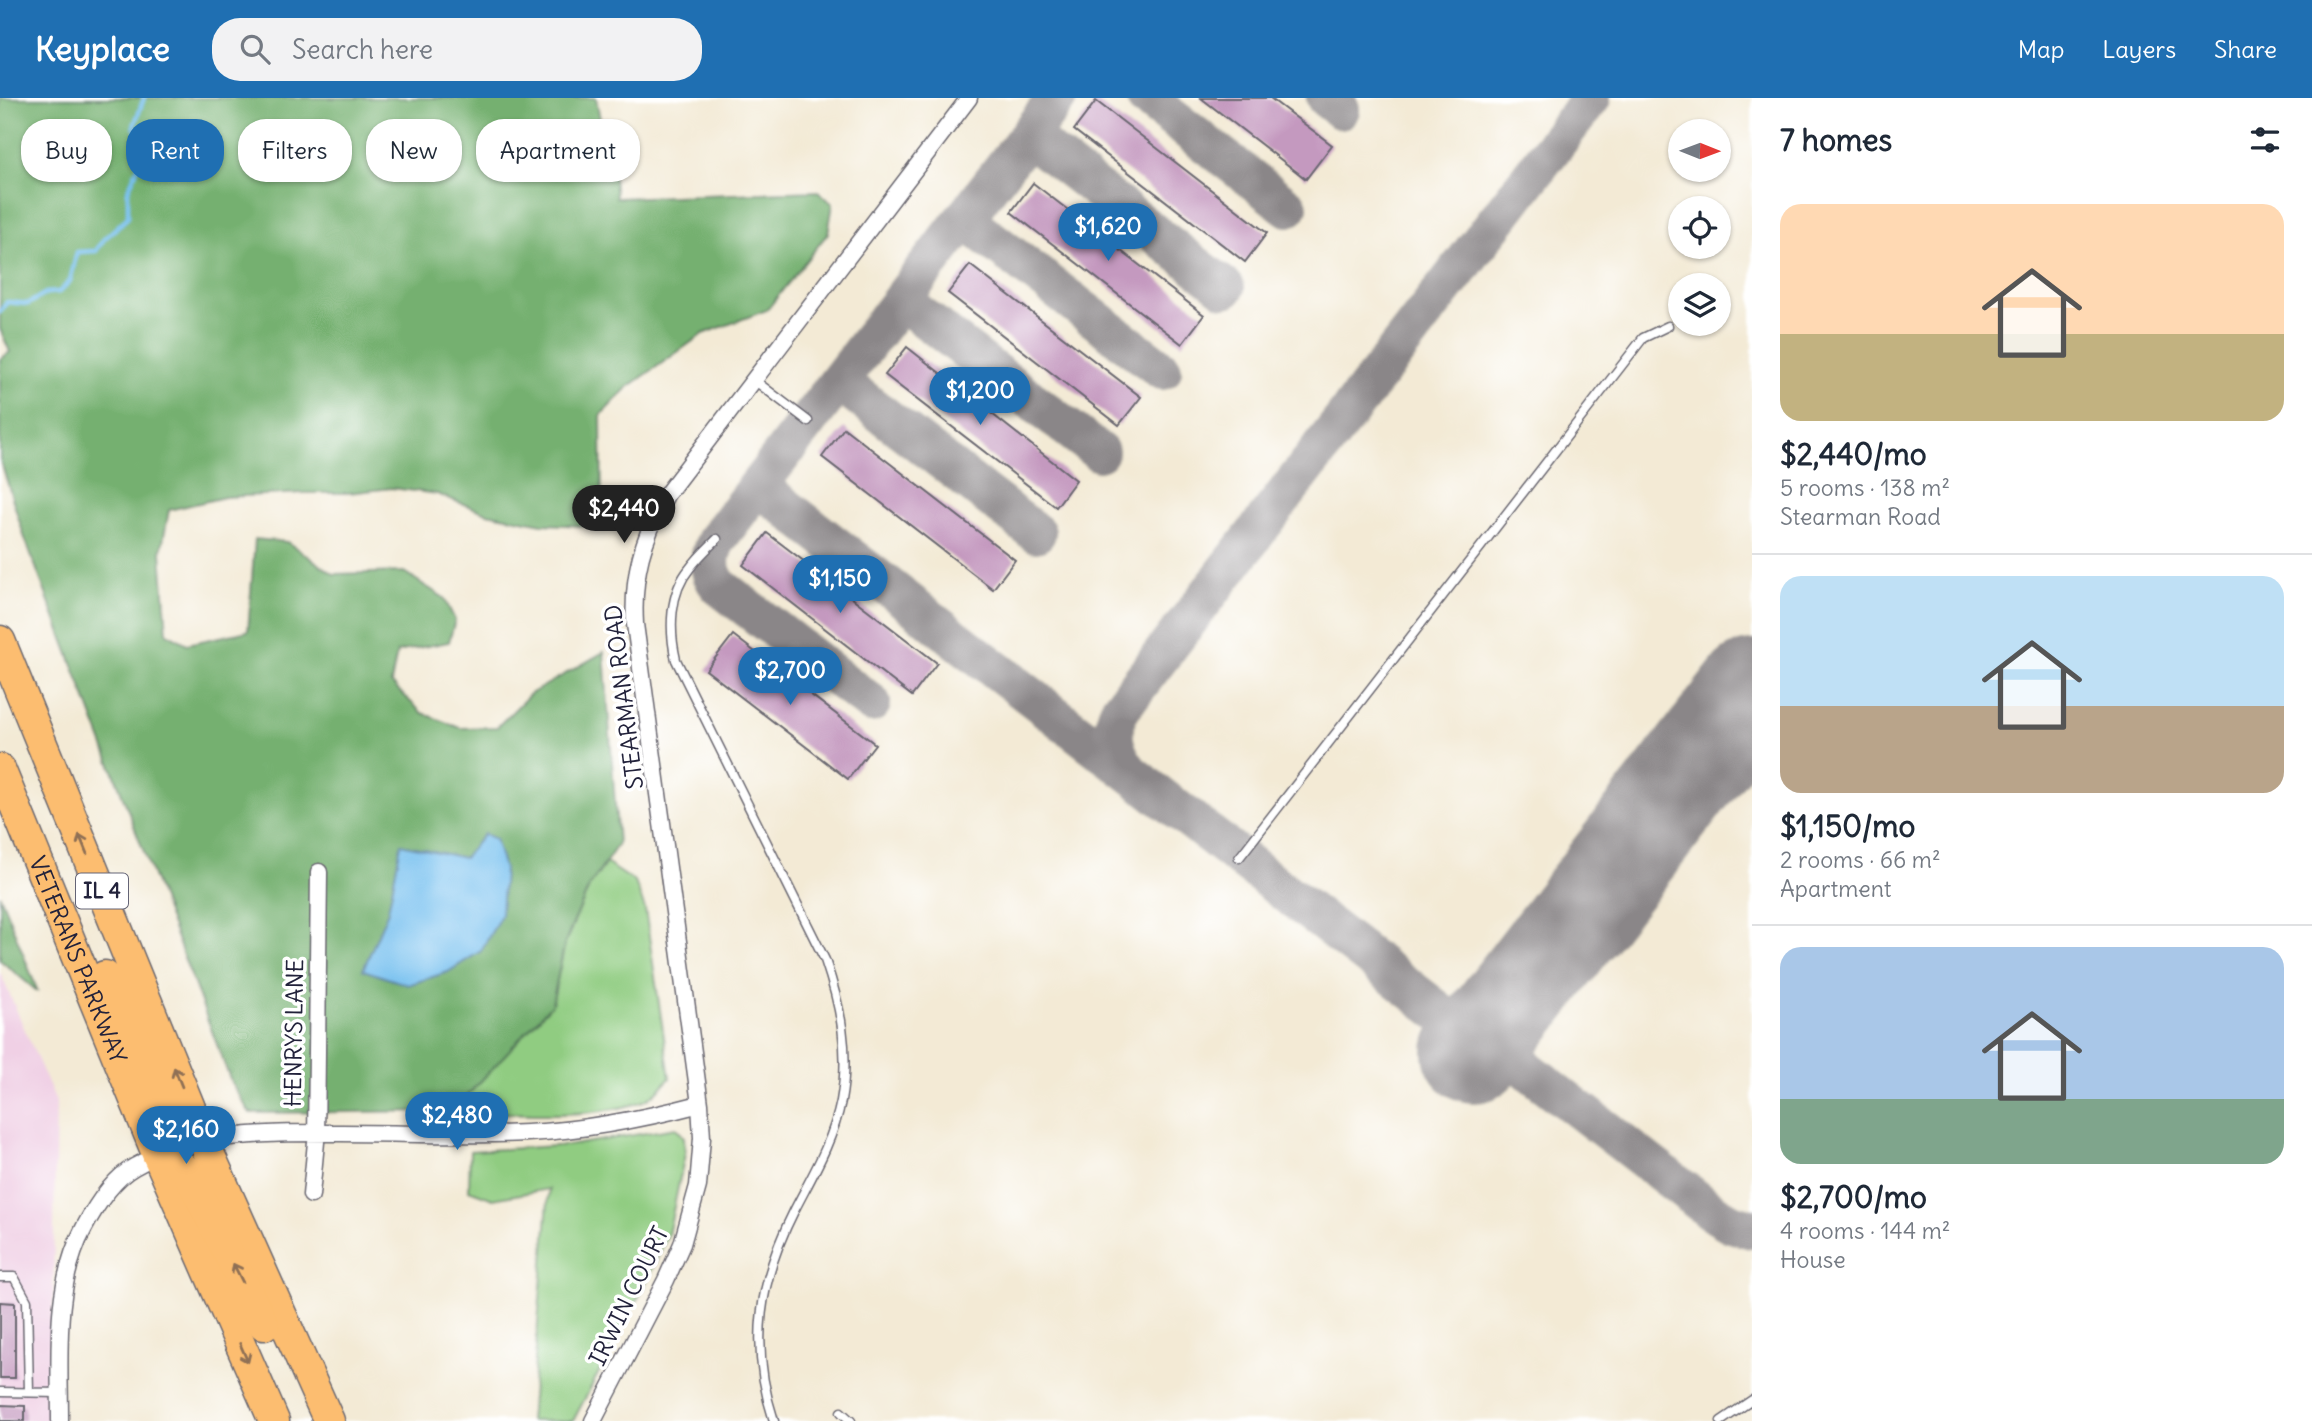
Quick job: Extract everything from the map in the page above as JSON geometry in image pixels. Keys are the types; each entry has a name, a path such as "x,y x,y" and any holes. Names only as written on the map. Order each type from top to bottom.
{"highway":[{"name":"VETERANS PARKWAY","path":"0,640 203,1140 329,1421"},
{"name":"VETERANS PARKWAY","path":"3,776 158,1156 274,1421"},
{"path":"3,776 25,799 69,901 170,1113 189,1133 203,1140"},
{"path":"158,1156 173,1159 187,1171 314,1421"}],"street":[{"name":"STEARMAN ROAD","path":"700,1104 635,624 634,598 643,546 666,495 969,98"},
{"name":"HENRYS LANE","path":"311,1195 316,1133 319,873"},
{"path":"60,1421 61,1316 66,1279 75,1246 93,1213 118,1180 132,1168 203,1140 246,1134 493,1134 559,1131 599,1126 700,1104"},
{"name":"IRWIN COURT","path":"593,1421 682,1244 698,1186 702,1138 700,1104"}],"lane":[{"path":"1240,858 1643,338 1668,326"},
{"path":"754,380 808,421"},
{"path":"717,539 688,569 680,584 671,628 676,660 825,960 837,995 845,1051 842,1090 833,1130 776,1250 763,1296 760,1357 766,1399 774,1421"},
{"path":"0,1277 14,1277 27,1301 29,1392"},
{"path":"0,1392 60,1393"},
{"path":"1721,1421 1752,1400"},
{"path":"841,1412 851,1421"}],"shaded area":[{"path":"0,972 56,1102 51,1421 0,1421"}],"green space":[{"path":"0,98 596,98 600,119 476,119 476,182 614,182 616,198 818,191 833,204 828,233 767,310 703,334 627,388 601,415 602,514 587,526 542,524 487,513 437,494 392,488 348,493 225,497 169,510 161,552 167,633 187,644 248,631 255,539 287,542 334,574 404,572 444,598 455,620 449,642 397,652 391,683 422,713 460,728 497,727 530,694 604,652 618,844 589,887 565,942 552,1004 453,1111 250,1113 232,1084 24,536 0,459 0,359 10,352 0,329"},
{"path":"606,863 635,882 645,909 670,1078 646,1100 602,1111 525,1114 453,1111 552,1004 565,943 589,887"},
{"path":"0,895 38,992 0,960"},
{"path":"676,1128 684,1137 685,1154 668,1235 643,1289 573,1421 530,1421 549,1189 493,1199 469,1190 470,1151 573,1145"}],"water":[{"path":"484,834 495,839 504,869 501,915 481,951 448,972 408,985 363,970 388,911 401,844 464,858"}],"building":[{"path":"1201,98 1270,98 1332,145 1306,179"},
{"path":"1096,101 1267,233 1245,262 1074,130"},
{"path":"1033,183 1204,315 1182,344 1011,212"},
{"path":"970,265 1141,397 1119,425 948,293"},
{"path":"907,347 1076,480 1056,507 885,375"},
{"path":"844,428 1015,560 993,589 822,457"},
{"path":"767,533 937,663 912,696 743,565"},
{"path":"733,635 875,744 848,779 706,670"},
{"path":"0,1302 15,1303 15,1378 0,1378"},
{"path":"0,1405 25,1406 25,1421 0,1421"}],"waterway":[{"path":"0,312 7,302 28,304 46,293 59,292 70,281 77,252 96,251 104,239 128,217 128,190 145,151 134,126 144,98"}],"taxiway":[{"path":"871,703 719,586 711,569 712,551 717,539 1057,98"},
{"path":"1146,98 1288,207"},
{"path":"1326,98 1340,109"},
{"path":"1130,773 1114,742 1114,726 1120,709 1591,98"},
{"path":"1028,136 1225,288"},
{"path":"964,219 1162,370"},
{"path":"902,301 1099,452"},
{"path":"839,381 1036,533"},
{"path":"758,486 1440,1012 1485,1037 1714,1213 1731,1223 1752,1229"}],"runway":[{"path":"1474,1052 1752,691"}]}
